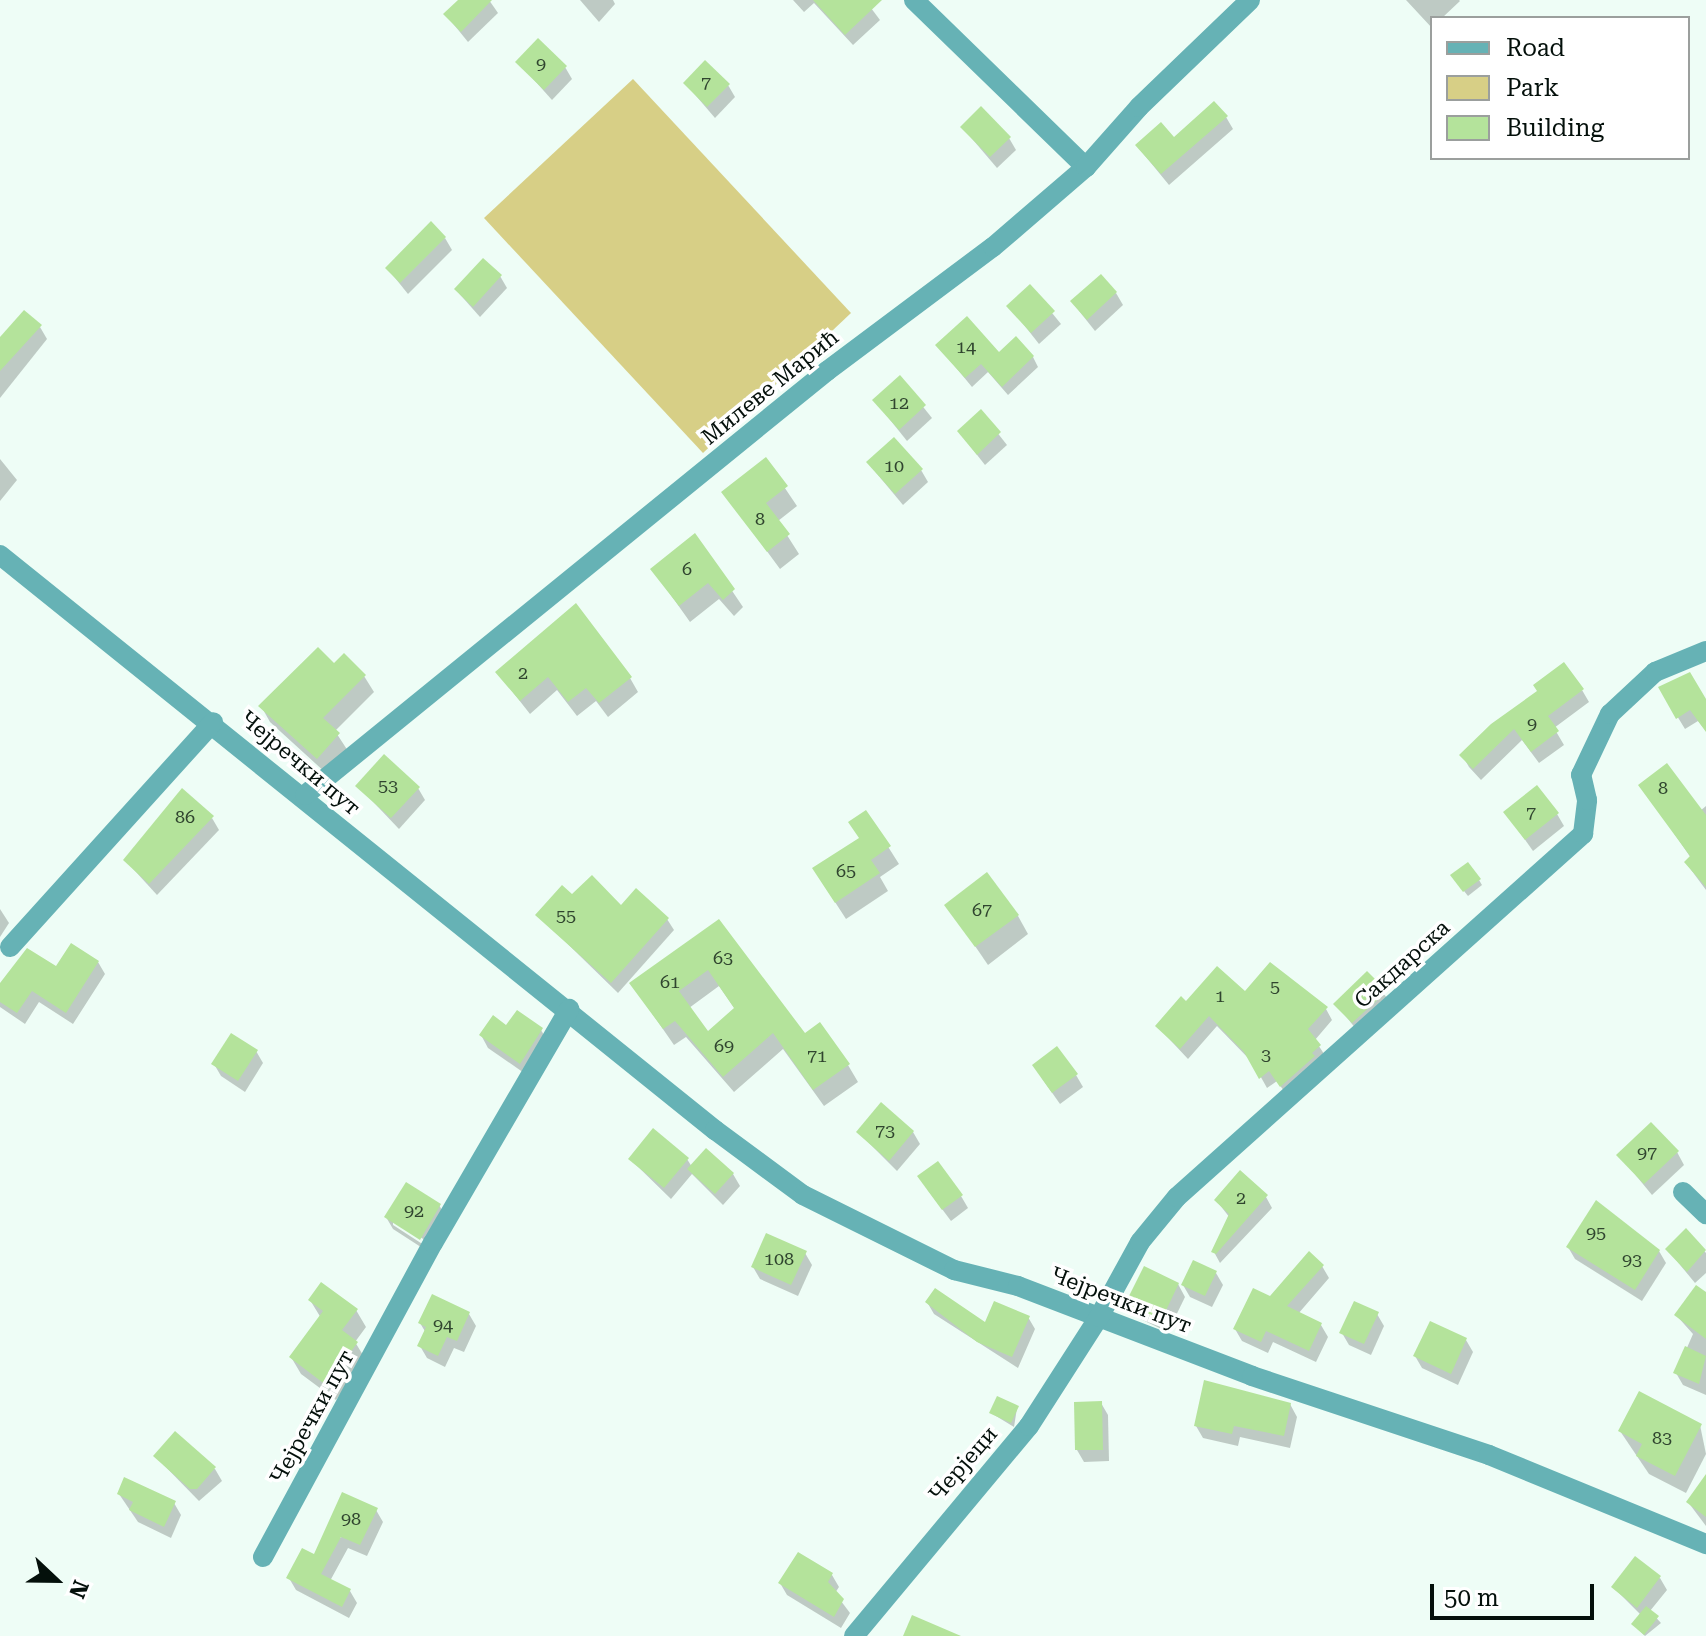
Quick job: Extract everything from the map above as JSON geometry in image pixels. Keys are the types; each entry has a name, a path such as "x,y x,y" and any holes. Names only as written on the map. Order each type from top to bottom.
{"street":[{"path":"914,0 1086,167"},
{"name":"Милеве Мaрић","path":"305,795 1086,167 1139,107 1250,0"},
{"name":"Чејречки пут","path":"0,555 305,795 363,847 569,1009 715,1130 803,1195 954,1270 1018,1286 1252,1376 1489,1455 1706,1544"},
{"name":"Сакдарска","path":"1099,1317 1140,1242 1177,1197 1583,834 1587,800 1581,775 1610,714 1655,672 1706,651"},
{"path":"10,947 213,722"},
{"name":"Чејречки пут","path":"263,1557 433,1243 569,1009"},
{"path":"1683,1192 1706,1214"},
{"name":"Черјеци","path":"854,1636 1029,1426 1099,1317"}],"green space":[{"path":"633,79 851,313 703,453 484,218"}],"building":[{"path":"458,0 492,0 461,32 443,14"},
{"path":"813,0 882,0 845,35"},
{"path":"538,38 567,66 544,90 515,62"},
{"path":"705,60 730,84 707,107 683,83"},
{"path":"1214,101 1228,116 1161,174 1135,145 1161,122 1174,137"},
{"path":"981,106 1011,137 990,157 960,127"},
{"path":"431,221 446,237 400,283 385,268"},
{"path":"483,258 502,275 473,307 454,289"},
{"path":"1101,274 1117,292 1087,320 1070,301"},
{"path":"1030,284 1055,311 1031,333 1006,306"},
{"path":"24,310 42,325 0,371 0,337"},
{"path":"967,316 999,352 1016,336 1034,356 1002,387 981,364 965,378 935,345"},
{"path":"900,375 926,405 899,430 872,400"},
{"path":"981,409 1001,432 977,455 957,431"},
{"path":"894,437 923,469 895,494 866,462"},
{"path":"766,457 788,486 766,503 790,534 767,552 721,492"},
{"path":"695,533 735,589 723,600 708,583 679,606 650,569"},
{"path":"576,603 632,677 599,703 586,688 568,702 548,677 520,701 495,672"},
{"path":"318,647 334,663 344,653 366,675 323,718 340,733 317,759 258,706"},
{"path":"1564,662 1584,689 1548,716 1559,731 1531,752 1514,729 1473,769 1459,755 1491,724 1537,691 1533,685"},
{"path":"1690,672 1706,699 1706,732 1690,710 1676,719 1658,687"},
{"path":"384,754 420,787 391,818 355,786"},
{"path":"1667,763 1706,815 1706,887 1684,862 1690,856 1638,785"},
{"path":"1537,785 1559,813 1525,840 1503,812"},
{"path":"182,788 214,816 149,884 123,860"},
{"path":"866,810 891,846 871,860 880,873 835,903 812,868 859,838 848,822"},
{"path":"1468,862 1481,879 1463,892 1450,875"},
{"path":"987,872 1019,915 975,947 944,905"},
{"path":"592,875 621,905 636,888 669,918 611,983 535,915 562,885 572,894"},
{"path":"719,919 805,1033 820,1022 850,1064 813,1090 773,1033 723,1077 675,1021 663,1029 629,983","holes":["708,970 734,1008 708,1031 679,991"]},
{"path":"71,943 99,961 66,1013 32,991 17,1013 0,1002 0,983 27,948 56,966"},
{"path":"1270,962 1328,1007 1308,1029 1321,1045 1312,1053 1315,1056 1280,1087 1269,1071 1259,1079 1244,1052 1209,1016 1180,1049 1155,1026 1181,996 1186,1001 1217,966 1245,991"},
{"path":"1367,971 1387,991 1352,1023 1333,1004"},
{"path":"517,1010 543,1028 520,1064 479,1035 493,1015 506,1025"},
{"path":"231,1033 258,1050 238,1081 211,1064"},
{"path":"1057,1046 1078,1074 1052,1093 1032,1065"},
{"path":"881,1102 914,1131 889,1161 856,1132"},
{"path":"1651,1122 1679,1151 1644,1184 1616,1155"},
{"path":"653,1128 689,1158 664,1188 628,1159"},
{"path":"706,1148 734,1173 715,1194 687,1169"},
{"path":"938,1161 963,1195 942,1210 917,1176"},
{"path":"1240,1170 1268,1195 1216,1254 1211,1252 1229,1214 1214,1200"},
{"path":"406,1182 441,1204 420,1240 384,1217"},
{"path":"1596,1200 1660,1250 1635,1290 1566,1247"},
{"path":"1686,1228 1706,1250 1687,1272 1665,1249"},
{"path":"766,1233 807,1251 791,1285 751,1267"},
{"path":"1309,1251 1324,1265 1287,1306 1322,1323 1309,1351 1266,1331 1261,1342 1233,1329 1253,1288 1270,1296"},
{"path":"1193,1260 1217,1271 1205,1296 1181,1285"},
{"path":"1144,1266 1179,1283 1161,1321 1125,1304"},
{"path":"321,1282 358,1309 342,1330 358,1342 326,1385 289,1357 323,1311 308,1300"},
{"path":"1696,1285 1706,1292 1706,1339 1674,1315"},
{"path":"935,1288 985,1322 994,1301 1030,1316 1012,1357 977,1342 925,1302"},
{"path":"432,1294 470,1312 457,1341 447,1337 438,1356 417,1346 426,1327 418,1323"},
{"path":"1354,1301 1379,1312 1364,1344 1339,1333"},
{"path":"1430,1321 1467,1338 1451,1374 1413,1356"},
{"path":"1685,1346 1706,1356 1699,1384 1673,1373"},
{"path":"1204,1380 1291,1403 1284,1436 1234,1426 1232,1434 1194,1426"},
{"path":"1639,1391 1702,1424 1675,1476 1636,1456 1642,1444 1618,1431"},
{"path":"997,1396 1019,1406 1011,1423 989,1413"},
{"path":"1102,1401 1103,1450 1075,1450 1074,1402"},
{"path":"175,1431 216,1467 197,1489 190,1489 153,1456"},
{"path":"1706,1474 1706,1517 1686,1502"},
{"path":"124,1477 176,1501 164,1527 129,1510 133,1502 117,1494"},
{"path":"342,1492 378,1508 360,1545 341,1537 321,1574 351,1589 342,1607 286,1578 302,1548 314,1554"},
{"path":"798,1552 833,1573 828,1582 844,1599 834,1617 778,1583"},
{"path":"1635,1556 1661,1576 1637,1608 1611,1587"},
{"path":"1646,1606 1659,1616 1644,1635 1631,1624"},
{"path":"912,1615 961,1636 903,1636"}]}
